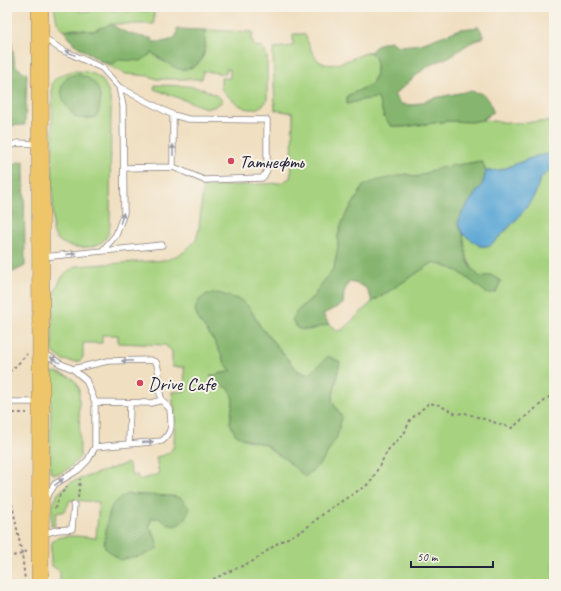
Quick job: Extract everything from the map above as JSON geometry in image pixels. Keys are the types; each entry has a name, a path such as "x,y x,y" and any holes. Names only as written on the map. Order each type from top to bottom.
{"main road":[{"path":"33,584 40,535 41,410 34,349 40,257 40,7"}],"lane":[{"path":"40,35 60,49 102,68 119,87 173,115 188,119 267,120 267,170 262,178 204,180 173,167 124,168"},
{"path":"102,251 116,235 124,213 123,106 119,87"},
{"path":"173,115 173,167"},
{"path":"7,147 18,143 40,144"},
{"path":"40,257 162,245"},
{"path":"34,349 73,369 86,380 95,402 96,447 88,460 78,470 55,484 44,502 40,515"},
{"path":"73,369 108,361 150,360 156,362 159,369 159,387 162,400 170,409 171,430 168,436 162,441 96,447"},
{"path":"95,402 152,403 162,400"},
{"path":"7,402 41,410"},
{"path":"129,444 130,403"},
{"path":"40,535 58,530 72,529 74,505"}],"path":[{"path":"7,390 10,371 34,349"},
{"path":"202,584 253,561 278,544 305,529 328,510 370,483 388,450 404,432 410,420 429,403 439,405 456,414 465,413 512,428 554,393"},
{"path":"33,584 22,554 9,489 7,414 28,413 41,410"},
{"path":"74,505 78,500 80,479 78,470"},
{"path":"7,557 22,554"}],"green space":[{"path":"54,7 79,7 79,11 90,12 90,7 113,7 113,11 148,11 148,7 154,7 154,24 111,24 93,31 75,29 64,31 57,22"},
{"path":"111,24 130,34 151,38 154,42 170,40 176,36 177,29 205,30 203,55 198,63 188,69 179,69 172,66 152,53 141,61 118,60 114,64 100,61 74,44 64,31 75,29 93,31"},
{"path":"479,27 484,37 470,43 451,56 430,65 394,95 401,104 414,105 434,98 469,91 481,93 490,101 493,112 482,120 471,122 448,121 403,127 391,126 384,117 378,98 347,104 347,96 372,84 376,73 376,59 370,52 379,44 390,41 399,46 421,44 461,29"},
{"path":"7,30 11,37 15,66 27,74 25,125 7,126"},
{"path":"205,30 253,32 253,36 251,37 254,46 261,47 265,51 267,58 267,101 261,106 254,109 242,107 221,89 221,78 230,78 230,69 226,69 226,74 203,71 202,79 156,79 150,76 126,74 100,61 114,64 118,60 152,53 162,61 190,68 202,60 205,48"},
{"path":"293,34 305,34 310,48 317,59 322,63 328,64 343,62 370,52 376,59 376,73 372,84 347,96 347,104 378,97 384,117 391,126 403,127 448,121 471,122 482,120 512,123 554,121 554,155 534,157 496,171 486,171 482,161 438,168 417,177 406,174 363,186 345,216 341,226 338,236 338,247 334,268 314,296 297,311 309,330 329,324 337,331 342,330 372,302 434,262 458,271 488,294 491,275 480,277 475,272 467,257 463,234 480,246 490,246 520,215 535,194 540,180 554,167 554,584 60,584 60,572 51,565 52,543 59,537 65,536 96,538 99,502 70,500 65,510 56,513 55,525 51,526 52,507 58,493 71,482 128,463 132,476 137,475 139,480 159,474 156,457 165,455 173,448 174,445 175,409 172,392 185,391 184,367 172,367 172,351 165,345 118,343 118,335 102,335 102,343 83,343 83,357 80,361 74,362 63,360 54,353 52,348 53,295 62,277 76,266 167,260 184,252 196,240 199,228 203,187 281,183 290,178 292,167 293,113 275,110 273,53 275,48 293,46","holes":["218,293 240,300 249,307 260,326 298,371 309,375 328,357 340,362 332,401 284,458 266,445 244,439 230,423 233,400 230,389 211,376 232,372 225,363 215,342 200,322","190,509 170,525 159,518 152,518 149,526 156,539 105,548 104,542 107,528"]},
{"path":"73,71 89,72 100,78 106,87 111,103 110,227 106,238 99,244 82,248 71,246 59,241 53,230 52,83 58,76"},
{"path":"78,74 88,78 98,88 100,104 98,114 94,118 82,119 75,117 67,107 62,96 61,91 63,82 67,78"},
{"path":"155,85 199,88 216,95 223,101 214,107 206,108 154,89"},
{"path":"24,161 25,266 7,275 7,175 13,165"},
{"path":"482,161 486,171 483,183 462,213 458,224 463,234 467,259 472,269 480,277 491,275 501,281 496,292 488,294 458,271 434,262 372,302 369,293 365,288 358,284 349,282 344,292 343,304 323,314 329,324 309,330 298,329 292,320 297,311 314,296 334,268 338,247 338,236 341,226 345,216 363,186 375,181 406,174 417,177 438,168"},
{"path":"218,293 241,300 249,307 260,326 298,371 309,375 328,356 340,362 332,401 342,417 337,437 322,462 305,477 284,458 266,445 244,439 235,434 230,423 233,400 230,389 219,384 210,376 232,371 225,363 215,342 200,322 195,311 198,301 207,294"},
{"path":"56,372 73,379 78,385 80,457 66,470 58,474 54,474 50,472 51,373"},
{"path":"127,494 172,496 181,498 190,509 183,521 174,526 159,518 152,518 149,526 156,539 158,548 145,555 120,560 105,548 106,532 111,507"}],"water":[{"path":"548,154 554,155 554,167 540,180 531,201 520,215 490,246 480,246 463,234 458,224 462,213 483,183 486,171 501,170 536,156"}],"place":[{"name":"Татнефть","path":"231,161"},
{"name":"Drive Cafe","path":"140,383"}]}
